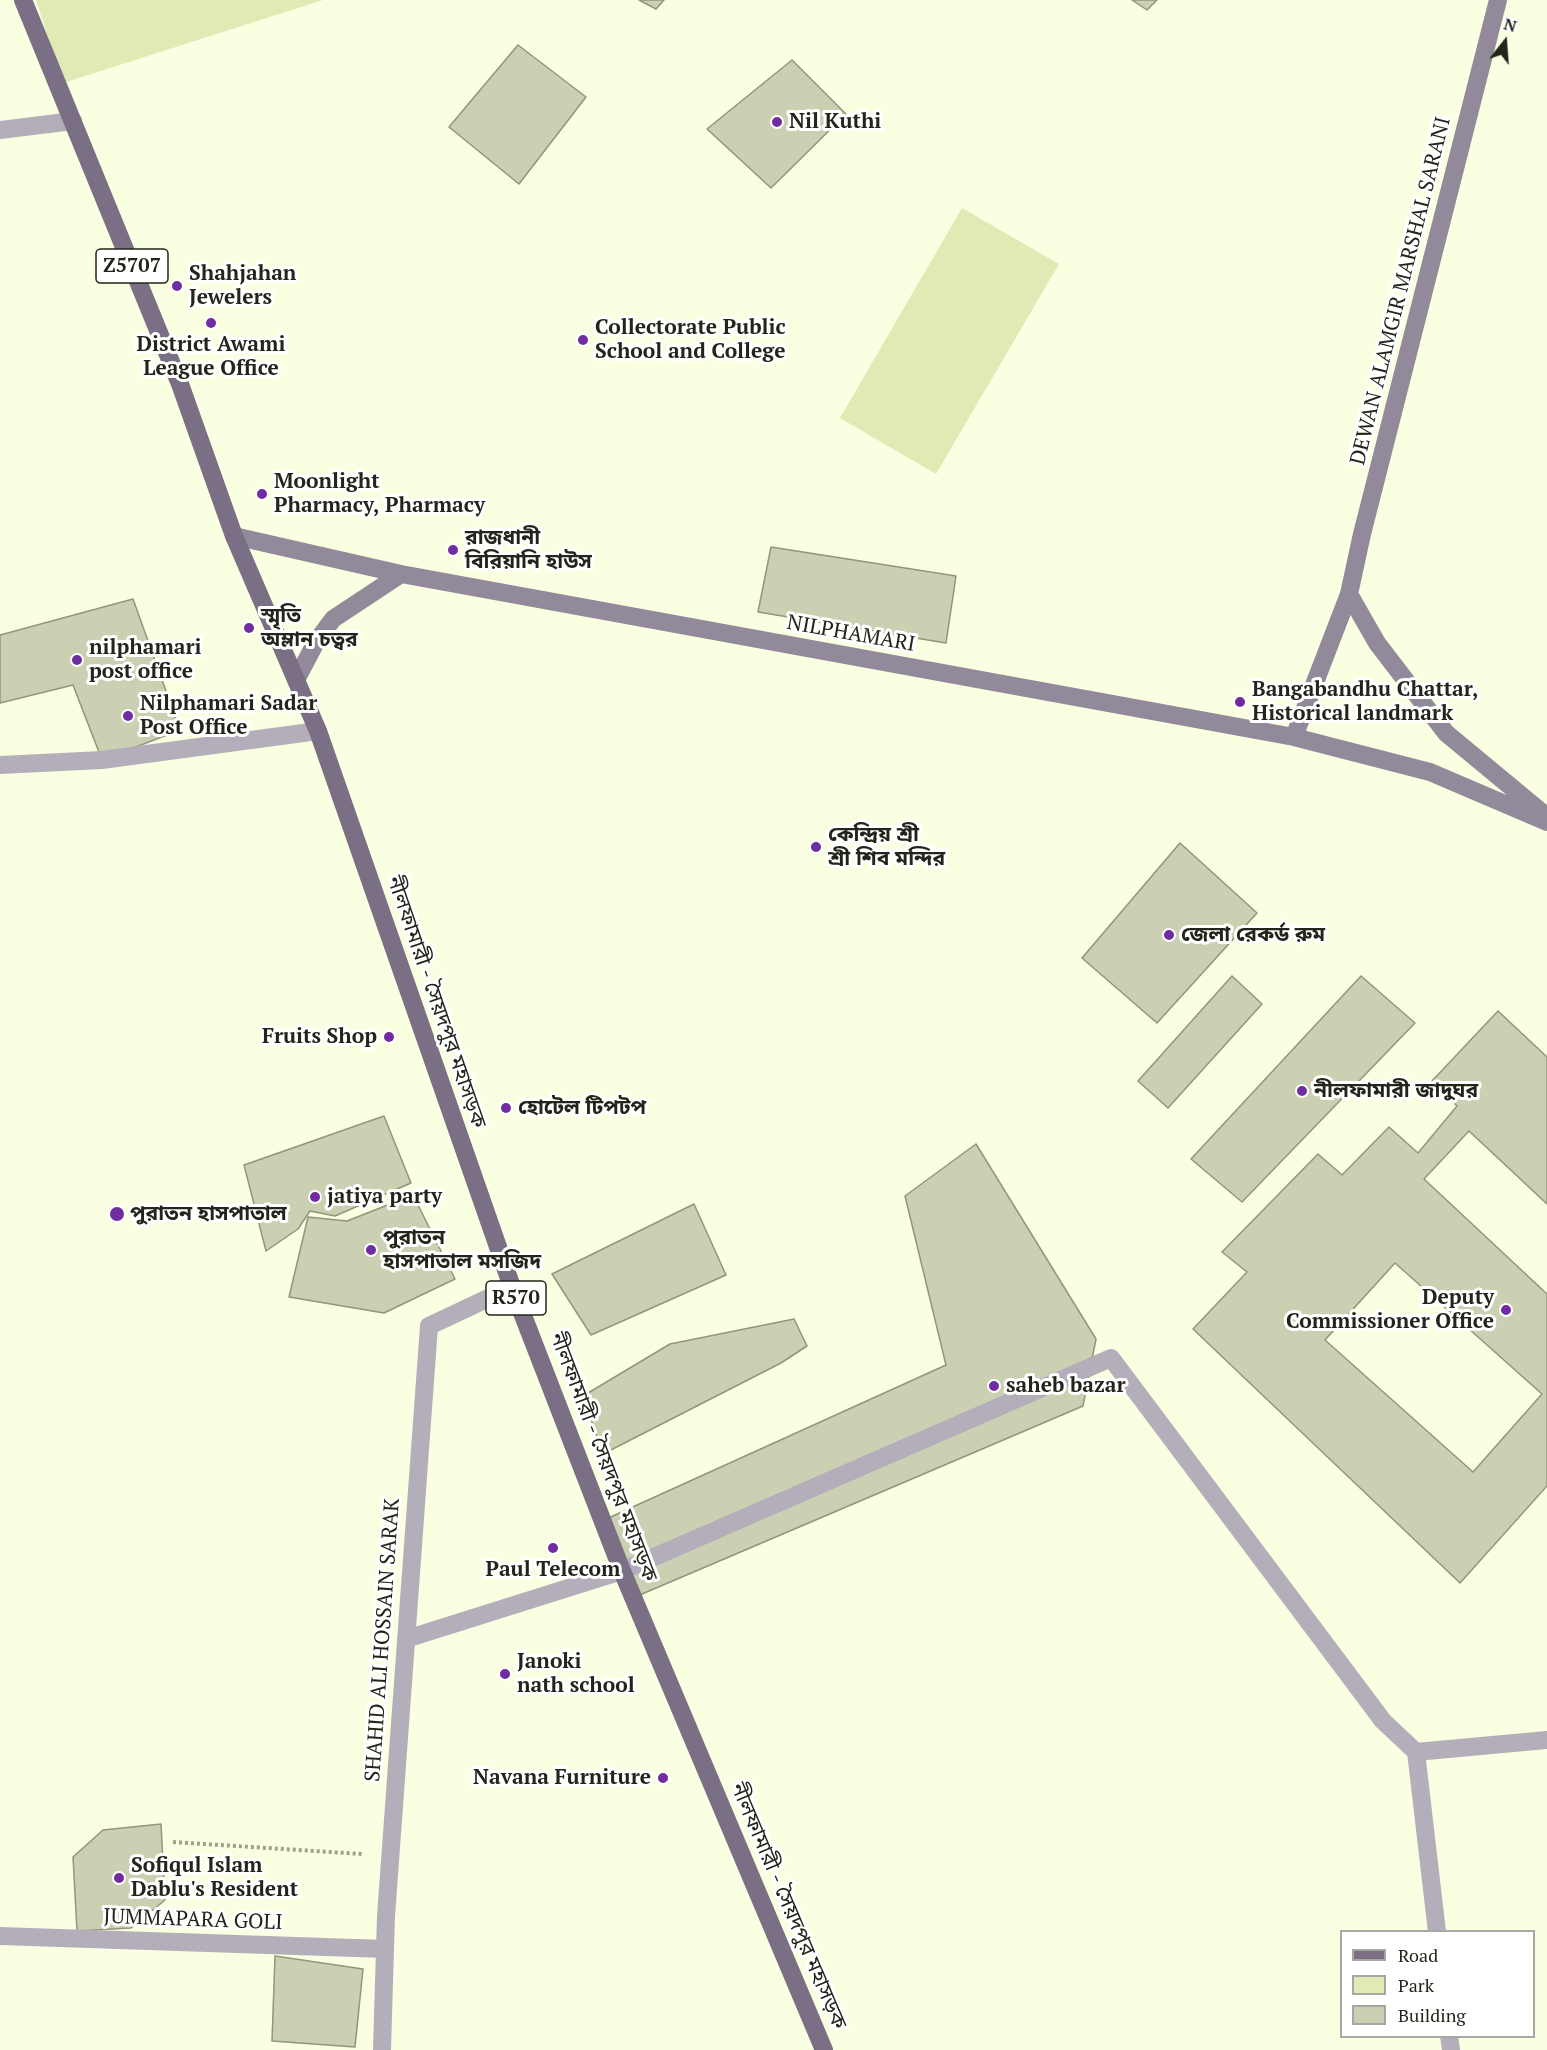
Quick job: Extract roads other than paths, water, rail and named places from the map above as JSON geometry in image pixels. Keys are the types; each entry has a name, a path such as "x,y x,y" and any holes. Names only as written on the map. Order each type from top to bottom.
{"main road":[{"name":"Z5707","path":"23,0 180,384 234,536"},
{"name":"নীলফামারী - সৈয়দপুর মহাসড়ক","path":"234,536 318,731 512,1287 622,1571 824,2050"}],"street":[{"name":"DEWAN ALAMGIR MARSHAL SARANI","path":"1294,737 1349,594 1362,534 1498,0"},
{"path":"0,130 74,121"},
{"name":"NILPHAMARI","path":"234,536 401,574 1294,737"},
{"path":"296,680 316,642 333,618 401,574"},
{"path":"1349,594 1377,642 1446,734 1547,816"},
{"path":"0,765 102,760 318,731"},
{"path":"1294,737 1430,772 1547,822"},
{"name":"SHAHID ALI HOSSAIN SARAK","path":"382,2050 390,1856 429,1326 512,1287"},
{"path":"406,1639 622,1571 1111,1358 1383,1721 1416,1752 1437,1930"},
{"path":"1416,1752 1547,1740"},
{"name":"JUMMAPARA GOLI","path":"0,1936 385,1949"}],"place":[{"name":"Nil Kuthi","path":"777,122"},
{"name":"Shahjahan Jewelers","path":"177,286"},
{"name":"District Awami League Office","path":"211,323"},
{"name":"Collectorate Public School and College","path":"583,340"},
{"name":"Moonlight Pharmacy, Pharmacy","path":"262,494"},
{"name":"রাজধানী বিরিয়ানি হাউস","path":"453,550"},
{"name":"স্মৃতি অম্লান চত্বর","path":"249,628"},
{"name":"nilphamari post office","path":"77,660"},
{"name":"Bangabandhu Chattar, Historical landmark","path":"1240,702"},
{"name":"Nilphamari Sadar Post Office","path":"128,716"},
{"name":"কেন্দ্রিয় শ্রী শ্রী শিব মন্দির","path":"816,847"},
{"name":"জেলা রেকর্ড রুম","path":"1169,935"},
{"name":"Fruits Shop","path":"389,1037"},
{"name":"নীলফামারী জাদুঘর","path":"1302,1091"},
{"name":"হোটেল টিপটপ","path":"506,1108"},
{"name":"jatiya party","path":"315,1197"},
{"name":"পুরাতন হাসপাতাল","path":"117,1214"},
{"name":"পুরাতন হাসপাতাল মসজিদ","path":"371,1250"},
{"name":"Deputy Commissioner Office","path":"1506,1310"},
{"name":"saheb bazar","path":"994,1386"},
{"name":"Paul Telecom","path":"553,1548"},
{"name":"Janoki nath school","path":"505,1674"},
{"name":"Navana Furniture","path":"663,1778"},
{"name":"Sofiqul Islam Dablu's Resident","path":"119,1878"}]}
